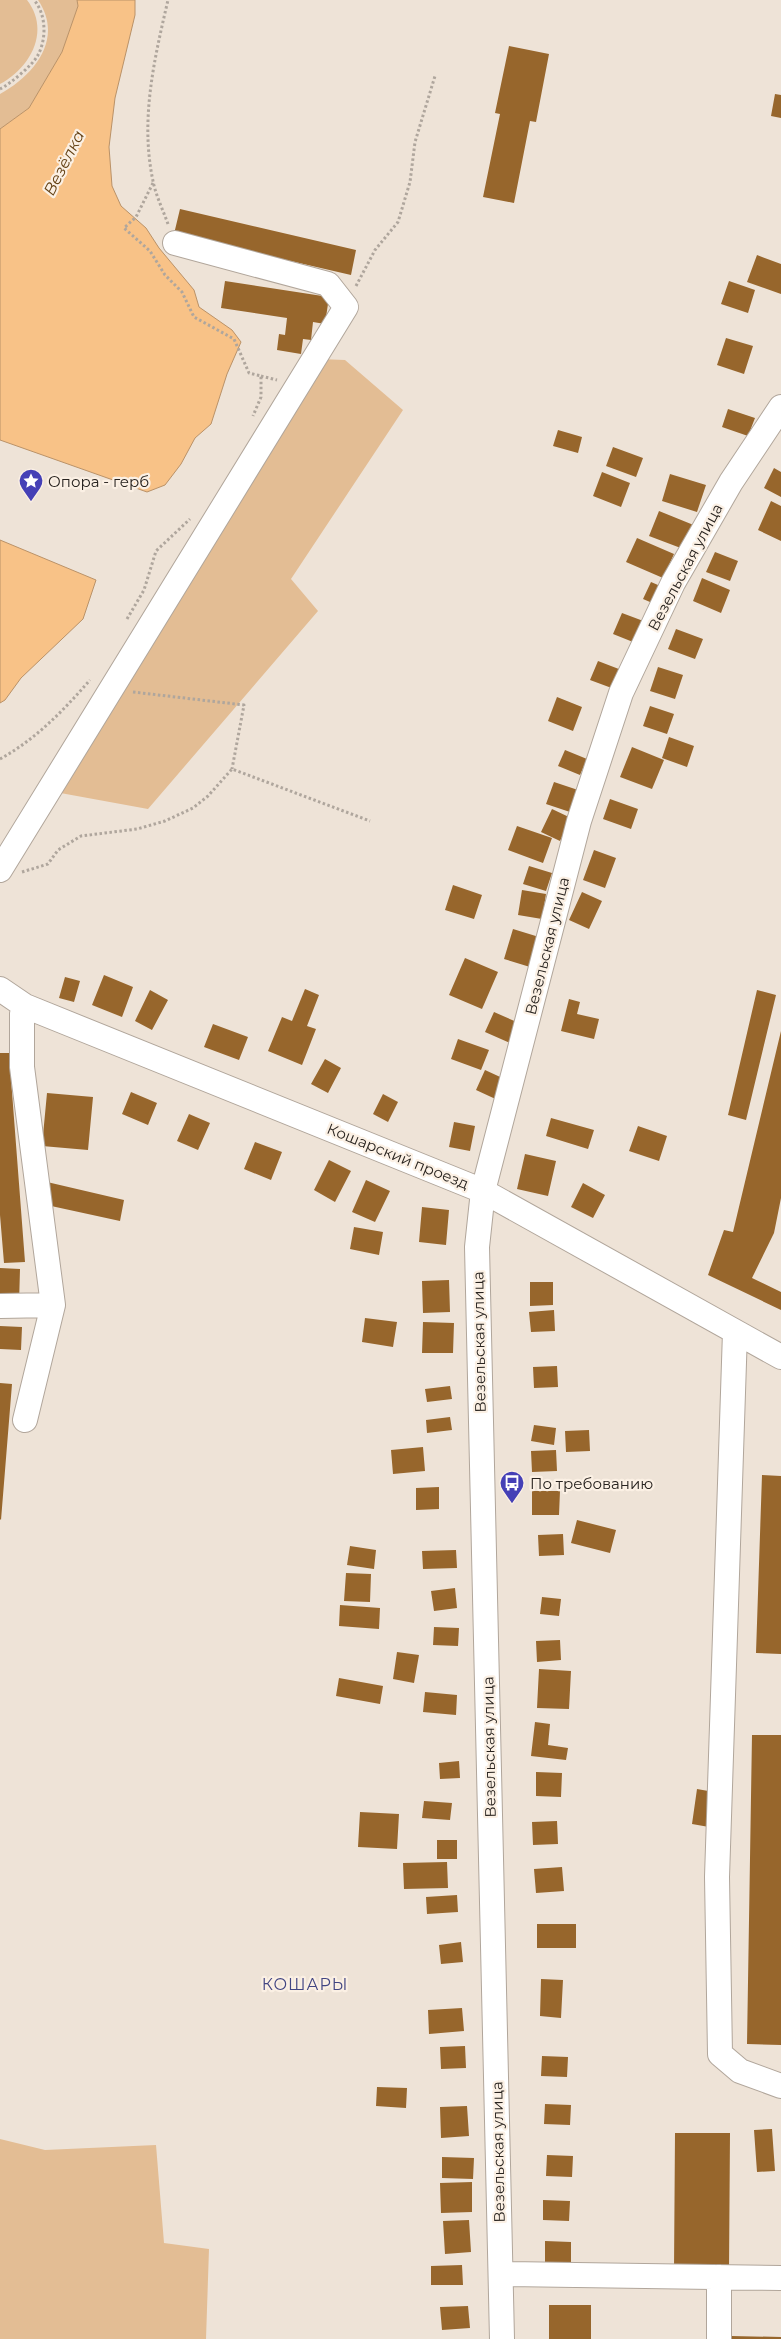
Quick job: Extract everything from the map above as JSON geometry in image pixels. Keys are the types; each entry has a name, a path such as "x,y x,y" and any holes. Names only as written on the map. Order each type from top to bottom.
{"street":[{"path":"1,868 104,681 346,307 328,284 174,243"},
{"name":"Везельская улица","path":"502,2339 477,1247 483,1190 579,821 621,693 673,584 731,482 781,407"},
{"name":"Кошарский проезд","path":"0,989 25,1006 483,1190 781,1357"},
{"path":"25,1006 22,1014 22,1067 53,1305 25,1420"},
{"path":"0,1306 53,1305"},
{"path":"735,1332 717,1877 720,2054 740,2071 781,2086"},
{"path":"501,2274 781,2278"},
{"path":"719,2277 719,2339"}],"path":[{"path":"0,89 8,85 38,56 45,26 40,7 34,0"},
{"path":"168,0 148,97 147,136 153,183 174,243"},
{"path":"346,307 375,250 398,222 410,182 415,142 435,76"},
{"path":"153,183 136,216 124,228 150,251 165,275 182,292 194,317 234,339 248,373 261,376 261,397 250,421"},
{"path":"125,623 144,590 156,551 197,512"},
{"path":"0,759 26,744 104,681 244,705 232,769 208,796 193,808 165,821 137,829 80,836 58,850 48,864 15,874 1,868"},
{"path":"232,769 370,821"}],"shaded area":[{"path":"0,0 27,0 34,12 37,36 34,48 28,59 11,77 0,84"},
{"path":"38,0 77,0 78,6 62,52 29,108 0,129 0,94 24,77 34,66 42,54 47,41 48,28 45,14"},
{"path":"319,359 345,360 403,410 291,579 318,611 148,809 55,792"},
{"path":"0,2139 45,2150 156,2145 164,2243 209,2249 206,2339 0,2339"}],"water":[{"name":"Везёлка","path":"77,0 135,0 135,15 115,98 109,147 112,186 121,206 146,228 159,248 194,290 199,307 232,330 241,342 227,374 211,424 195,438 181,464 165,485 147,492 0,440 0,129 29,108 62,52 78,6"},
{"path":"0,540 96,580 83,619 21,678 5,700 0,703"}],"building":[{"path":"509,46 549,54 536,122 530,121 514,203 483,197 500,114 495,113"},
{"path":"775,94 781,95 781,118 771,116"},
{"path":"180,209 356,250 351,275 174,234"},
{"path":"757,255 781,264 781,294 747,282"},
{"path":"225,281 329,297 325,324 313,322 311,340 303,339 301,354 277,350 279,334 285,335 287,318 221,308"},
{"path":"729,281 755,290 748,313 721,304"},
{"path":"726,338 753,346 744,374 717,365"},
{"path":"728,409 755,418 748,436 722,427"},
{"path":"558,430 582,437 578,453 553,446"},
{"path":"613,447 643,458 636,477 606,466"},
{"path":"774,468 781,472 781,497 764,488"},
{"path":"602,472 630,483 621,507 593,496"},
{"path":"670,474 706,485 697,512 662,501"},
{"path":"771,501 781,506 781,541 758,530"},
{"path":"659,511 696,526 686,550 649,536"},
{"path":"637,538 674,554 663,578 626,562"},
{"path":"715,552 738,561 730,581 706,572"},
{"path":"702,578 730,590 721,613 693,601"},
{"path":"651,582 665,588 657,605 643,599"},
{"path":"622,613 646,622 638,644 613,634"},
{"path":"676,629 703,639 695,659 668,649"},
{"path":"598,661 624,671 617,690 590,680"},
{"path":"658,667 683,675 675,699 650,691"},
{"path":"557,697 582,707 573,731 548,721"},
{"path":"650,706 674,714 667,734 643,726"},
{"path":"669,737 694,746 687,767 662,758"},
{"path":"632,747 664,760 652,789 620,777"},
{"path":"565,750 587,759 580,775 558,766"},
{"path":"554,782 578,790 570,812 546,804"},
{"path":"610,799 638,809 631,829 603,819"},
{"path":"552,809 571,818 560,841 541,832"},
{"path":"517,826 552,838 543,863 508,850"},
{"path":"594,850 616,858 605,888 583,880"},
{"path":"529,866 552,873 546,891 523,884"},
{"path":"453,885 482,895 474,919 445,910"},
{"path":"522,890 546,894 542,919 518,915"},
{"path":"582,892 602,901 589,929 569,920"},
{"path":"513,929 539,937 530,967 504,959"},
{"path":"465,958 498,972 482,1009 449,995"},
{"path":"104,975 133,987 122,1017 92,1005"},
{"path":"65,977 80,981 74,1002 59,998"},
{"path":"305,989 319,995 307,1026 316,1029 302,1065 268,1051 282,1017 292,1021"},
{"path":"150,990 168,1000 152,1030 135,1021"},
{"path":"757,990 776,995 746,1120 728,1115"},
{"path":"569,999 580,1002 577,1014 599,1019 594,1039 561,1031"},
{"path":"494,1012 519,1023 510,1043 485,1032"},
{"path":"213,1024 248,1037 239,1060 204,1047"},
{"path":"781,1031 781,1198 774,1233 752,1278 781,1292 781,1310 708,1275 724,1230 733,1232"},
{"path":"458,1039 489,1050 481,1070 451,1059"},
{"path":"0,1053 9,1053 25,1262 4,1263 0,1215"},
{"path":"325,1059 341,1068 328,1093 311,1084"},
{"path":"485,1070 511,1082 502,1102 476,1090"},
{"path":"131,1092 157,1103 148,1125 122,1114"},
{"path":"47,1093 93,1097 88,1150 42,1146"},
{"path":"383,1094 398,1102 388,1122 373,1114"},
{"path":"189,1114 210,1123 198,1150 177,1141"},
{"path":"551,1118 594,1130 588,1149 546,1136"},
{"path":"454,1122 475,1126 470,1151 449,1147"},
{"path":"638,1126 667,1136 659,1161 629,1151"},
{"path":"255,1142 282,1152 271,1180 244,1169"},
{"path":"525,1154 556,1161 548,1196 517,1189"},
{"path":"329,1160 351,1171 335,1202 314,1190"},
{"path":"366,1180 390,1191 375,1222 352,1212"},
{"path":"47,1182 124,1200 120,1221 42,1204"},
{"path":"583,1183 605,1195 593,1218 571,1207"},
{"path":"422,1207 449,1210 446,1245 419,1242"},
{"path":"354,1227 383,1232 379,1255 350,1249"},
{"path":"0,1268 20,1269 19,1304 0,1304"},
{"path":"449,1280 450,1312 423,1313 422,1281"},
{"path":"530,1282 553,1282 553,1305 530,1306"},
{"path":"554,1310 555,1331 531,1332 529,1312"},
{"path":"365,1318 397,1322 393,1347 362,1342"},
{"path":"423,1322 454,1323 453,1353 422,1353"},
{"path":"0,1326 22,1327 21,1350 0,1349"},
{"path":"557,1366 558,1387 534,1388 533,1367"},
{"path":"0,1383 12,1384 1,1520 0,1519"},
{"path":"450,1386 452,1399 427,1402 425,1389"},
{"path":"450,1417 452,1430 427,1433 426,1420"},
{"path":"534,1425 556,1428 554,1445 531,1441"},
{"path":"589,1430 590,1451 566,1452 565,1431"},
{"path":"423,1447 425,1471 393,1474 391,1450"},
{"path":"556,1450 557,1471 532,1472 531,1451"},
{"path":"762,1475 781,1476 781,1654 756,1653"},
{"path":"439,1487 439,1509 416,1510 416,1488"},
{"path":"532,1491 560,1491 559,1515 532,1515"},
{"path":"577,1520 616,1530 610,1553 571,1543"},
{"path":"563,1534 564,1555 539,1556 538,1535"},
{"path":"350,1546 376,1550 374,1569 347,1565"},
{"path":"456,1550 457,1568 423,1569 422,1551"},
{"path":"346,1573 371,1574 370,1602 344,1601"},
{"path":"455,1588 457,1608 434,1611 431,1591"},
{"path":"542,1597 561,1599 559,1616 540,1614"},
{"path":"340,1605 380,1608 379,1629 339,1626"},
{"path":"434,1627 459,1628 458,1646 433,1645"},
{"path":"560,1640 561,1660 537,1662 536,1641"},
{"path":"397,1652 419,1655 414,1683 393,1679"},
{"path":"539,1669 571,1671 569,1709 537,1708"},
{"path":"339,1678 383,1686 380,1704 336,1696"},
{"path":"425,1692 457,1695 456,1715 423,1712"},
{"path":"535,1722 550,1724 548,1745 568,1748 566,1760 531,1756"},
{"path":"752,1735 781,1735 781,2045 747,2044"},
{"path":"459,1761 460,1778 440,1779 439,1763"},
{"path":"536,1772 562,1773 561,1797 536,1796"},
{"path":"697,1789 714,1792 709,1827 692,1824"},
{"path":"424,1801 452,1803 450,1820 422,1818"},
{"path":"360,1812 399,1814 397,1849 358,1847"},
{"path":"557,1821 558,1844 533,1845 532,1822"},
{"path":"437,1840 457,1840 457,1859 437,1859"},
{"path":"447,1862 448,1888 404,1889 403,1863"},
{"path":"562,1867 564,1891 536,1893 534,1869"},
{"path":"457,1895 458,1912 427,1914 426,1897"},
{"path":"537,1924 576,1924 576,1948 537,1948"},
{"path":"461,1942 463,1962 441,1964 439,1945"},
{"path":"541,1979 563,1980 561,2018 540,2016"},
{"path":"462,2008 464,2031 429,2034 428,2010"},
{"path":"465,2046 466,2068 441,2069 440,2047"},
{"path":"542,2056 568,2057 567,2077 541,2076"},
{"path":"377,2087 407,2088 406,2108 376,2106"},
{"path":"545,2104 571,2105 570,2125 544,2124"},
{"path":"467,2106 469,2136 441,2138 440,2107"},
{"path":"772,2129 775,2171 757,2172 754,2130"},
{"path":"675,2133 730,2133 729,2270 674,2269"},
{"path":"547,2155 573,2156 572,2177 546,2176"},
{"path":"442,2157 474,2158 473,2179 442,2178"},
{"path":"472,2182 472,2212 441,2213 440,2183"},
{"path":"543,2200 570,2201 569,2221 543,2220"},
{"path":"469,2220 471,2252 445,2254 443,2221"},
{"path":"545,2241 571,2242 571,2263 545,2262"},
{"path":"462,2265 463,2285 431,2285 431,2266"},
{"path":"549,2305 591,2305 591,2339 549,2339"},
{"path":"468,2306 470,2328 442,2330 440,2307"},
{"path":"731,2336 781,2337 781,2339 731,2339"}],"place":[{"name":"Опора - герб","path":"31,502"},
{"name":"По требованию","path":"512,1504"}],"district":[{"name":"КОШАРЫ","path":"305,1984"}]}
